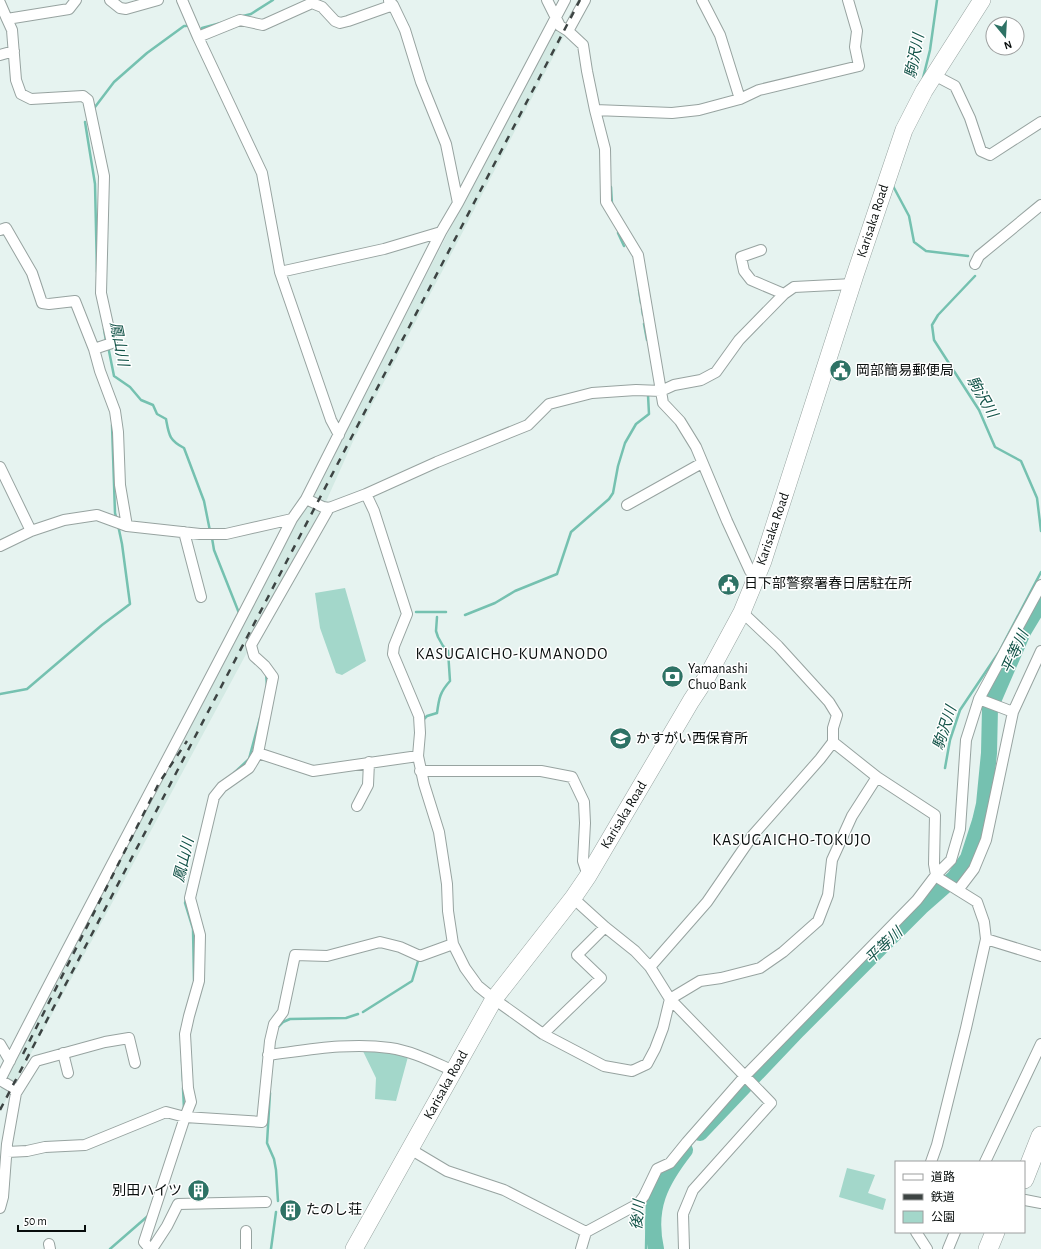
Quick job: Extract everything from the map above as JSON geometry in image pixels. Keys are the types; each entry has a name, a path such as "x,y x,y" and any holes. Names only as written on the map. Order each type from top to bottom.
{"highway":[{"name":"Karisaka Road","path":"354,1249 494,999 573,898 588,876 691,701 708,675 742,612 767,548 904,130 924,91 982,0"},
{"path":"1025,1168 1038,1143"},
{"path":"1025,1176 1038,1143"},
{"path":"988,1249 995,1233"},
{"path":"998,1249 1004,1233"},
{"path":"1003,1249 1007,1233"}],"street":[{"path":"8,19 69,9 76,0"},
{"path":"110,0 120,8 126,9 142,2 158,0"},
{"path":"182,0 262,173 280,272 331,420 339,435"},
{"path":"547,0 555,19 560,26 568,30 583,45 594,110 605,149 606,202 638,255 663,403 680,421 696,447 727,521 750,570 756,579"},
{"path":"16,1093 12,1087 0,1080 157,778 244,615 292,519 306,499 441,232 458,203 565,0"},
{"path":"568,30 585,0"},
{"path":"702,0 720,34 740,99"},
{"path":"594,110 672,113 699,110 740,99 759,90 859,66 856,47 856,30 848,0"},
{"path":"198,37 240,20 263,25 312,3 322,7 335,21 340,23 348,21 390,2 405,30 421,82 446,144 458,203"},
{"path":"0,3 12,30 16,80 21,94 31,99 83,96 88,100 104,176 101,293 112,343 96,348"},
{"path":"0,55 14,51"},
{"path":"934,75 955,86 970,118 981,151 990,155 1041,122"},
{"path":"975,264 979,256 1041,205"},
{"path":"0,230 6,228 32,273 42,303 49,304 75,302 96,348 100,371 115,411 118,432 120,485 127,526"},
{"path":"280,272 384,250 441,232"},
{"path":"761,250 741,257 744,271 751,280 784,294"},
{"path":"306,499 326,507 366,494 437,462 528,425 549,404 592,393 636,390 661,391 674,385 701,380 716,372 739,340 784,294 794,287 853,284"},
{"path":"627,505 702,463"},
{"path":"0,467 31,531"},
{"path":"366,494 374,511 407,614 394,646 393,654 419,716 420,732 418,756 420,771 440,832 453,944 478,986 543,1034 604,1066 632,1072 647,1064 655,1049 663,1028 670,999 700,981 721,978 760,968 783,952 818,921 828,895 832,860 852,816 877,777"},
{"path":"266,1202 178,1204 167,1226 151,1249 144,1242 184,1117 191,1102 188,1088 186,1034 189,1016 199,981 200,935 190,898 214,797 222,786 249,768 258,753 273,677 265,666 254,656 251,645 326,507"},
{"path":"0,546 31,531 64,520 97,515 127,526 200,534 226,534 292,519"},
{"path":"184,532 202,597"},
{"path":"582,1249 586,1232 638,1204 644,1196 657,1169 670,1163 744,1077 917,900 951,860 960,829 966,740 979,699 1041,585"},
{"path":"650,967 707,902 753,835 833,742 833,728 837,714 829,702 778,646 742,612"},
{"path":"958,890 974,869 986,840 1013,712 1041,651"},
{"path":"979,699 1013,712"},
{"path":"833,742 877,777 935,816 934,864 938,877 977,902 984,922 986,939 965,1035 937,1145 931,1161"},
{"path":"258,753 313,771 418,756"},
{"path":"356,806 368,785 369,762"},
{"path":"420,771 541,771 572,777 584,802 585,823 583,861 588,876"},
{"path":"573,898 605,927 635,951 650,967 670,999 744,1077 771,1103 693,1190 683,1214 684,1249"},
{"path":"543,1034 601,978 577,955 605,927"},
{"path":"986,939 1041,956"},
{"path":"7,1152 27,1151 45,1147 85,1145 166,1112 184,1117 262,1122 270,1041 274,1024 283,1012 295,955 327,956 380,942 400,947 420,956 453,944"},
{"path":"0,1208 3,1197 7,1152 16,1093 36,1061 105,1042 129,1038 135,1063"},
{"path":"0,1044 10,1061"},
{"path":"985,1161 1041,1044"},
{"path":"268,1055 363,1045 392,1048 413,1054 454,1071"},
{"path":"63,1053 68,1073"},
{"path":"410,1149 447,1171 504,1190 586,1232"},
{"path":"1025,1200 1041,1203"},
{"path":"246,1231 246,1249"},
{"path":"917,1233 927,1249"},
{"path":"948,1249 955,1233"}],"shaded area":[{"path":"556,24 565,34 355,437 324,506 251,645 0,1111 0,1090 161,771 244,615 312,496"}],"green space":[{"path":"345,588 366,661 342,675 336,673 320,628 315,593"},
{"path":"360,1045 409,1053 396,1101 375,1099 376,1078"},
{"path":"847,1168 875,1175 868,1193 886,1199 883,1210 839,1197"}],"waterway":[{"name":"鳳山川","path":"243,16 251,14 273,0"},
{"name":"駒沢川","path":"923,78 930,50 937,0"},
{"name":"鳳山川","path":"202,28 221,23"},
{"name":"鳳山川","path":"95,107 114,82 147,53 186,26"},
{"name":"鳳山川","path":"85,122 95,184 97,272"},
{"name":"駒沢川","path":"893,186 909,216 914,242 926,251 968,256"},
{"path":"611,187 612,204"},
{"path":"618,233 624,246"},
{"name":"駒沢川","path":"975,276 938,315 932,325 934,340 979,410 995,447 1021,461 1037,498 1041,531"},
{"path":"639,290 641,303"},
{"path":"642,309 643,315"},
{"path":"644,324 647,340"},
{"name":"鳳山川","path":"104,329 106,341"},
{"name":"鳳山川","path":"108,346 114,376 130,387 141,400 153,405 157,414 166,419 170,436 175,442 184,448 204,501 210,531"},
{"path":"465,615 495,603 515,591 557,574 571,532 609,499 613,493 618,466 625,443 636,424 649,414 648,395"},
{"name":"鳳山川","path":"112,425 115,513 117,520"},
{"name":"鳳山川","path":"0,694 27,689 102,625 130,604 118,525"},
{"name":"鳳山川","path":"212,538 214,550 239,613"},
{"name":"駒沢川","path":"945,768 950,740 960,710 999,652 1041,572"},
{"name":"平等川","path":"700,1133 798,1030 921,907 954,878 968,858 984,804 989,753 990,708 1023,632 1041,602"},
{"path":"416,612 446,612"},
{"path":"423,720 427,716 437,713 440,696 450,681 448,651 443,646 436,631 437,617"},
{"name":"鳳山川","path":"266,673 267,686"},
{"name":"鳳山川","path":"234,773 249,759 260,718"},
{"name":"鳳山川","path":"186,899 185,903 193,929 194,980"},
{"path":"363,1012 412,981 418,961"},
{"path":"278,1027 283,1022 290,1019 346,1018 358,1014"},
{"name":"鳳山川","path":"182,1060 183,1081"},
{"name":"鳳山川","path":"183,1088 184,1109"},
{"path":"270,1093 267,1143 274,1159 278,1201"},
{"name":"平等川","path":"656,1249 653,1221 658,1196 669,1173 685,1150"},
{"name":"後川","path":"656,1182 662,1172 667,1170"},
{"name":"後川","path":"646,1249 647,1202 654,1187"},
{"path":"271,1249 276,1212"},
{"name":"鳳山川","path":"110,1249 149,1215"}],"railway":[{"path":"0,1110 580,0"},
{"path":"23,1054 159,783 187,741"}],"place":[{"name":"岡部簡易郵便局","path":"841,371"},
{"name":"日下部警察署春日居駐在所","path":"729,584"},
{"name":"Yamanashi Chuo Bank","path":"672,677"},
{"name":"かすがい西保育所","path":"620,739"},
{"name":"別田ハイツ","path":"198,1191"},
{"name":"たのし荘","path":"290,1210"}],"district":[{"name":"KASUGAICHO-KUMANODO","path":"512,654"},
{"name":"KASUGAICHO-TOKUJO","path":"792,840"}]}
